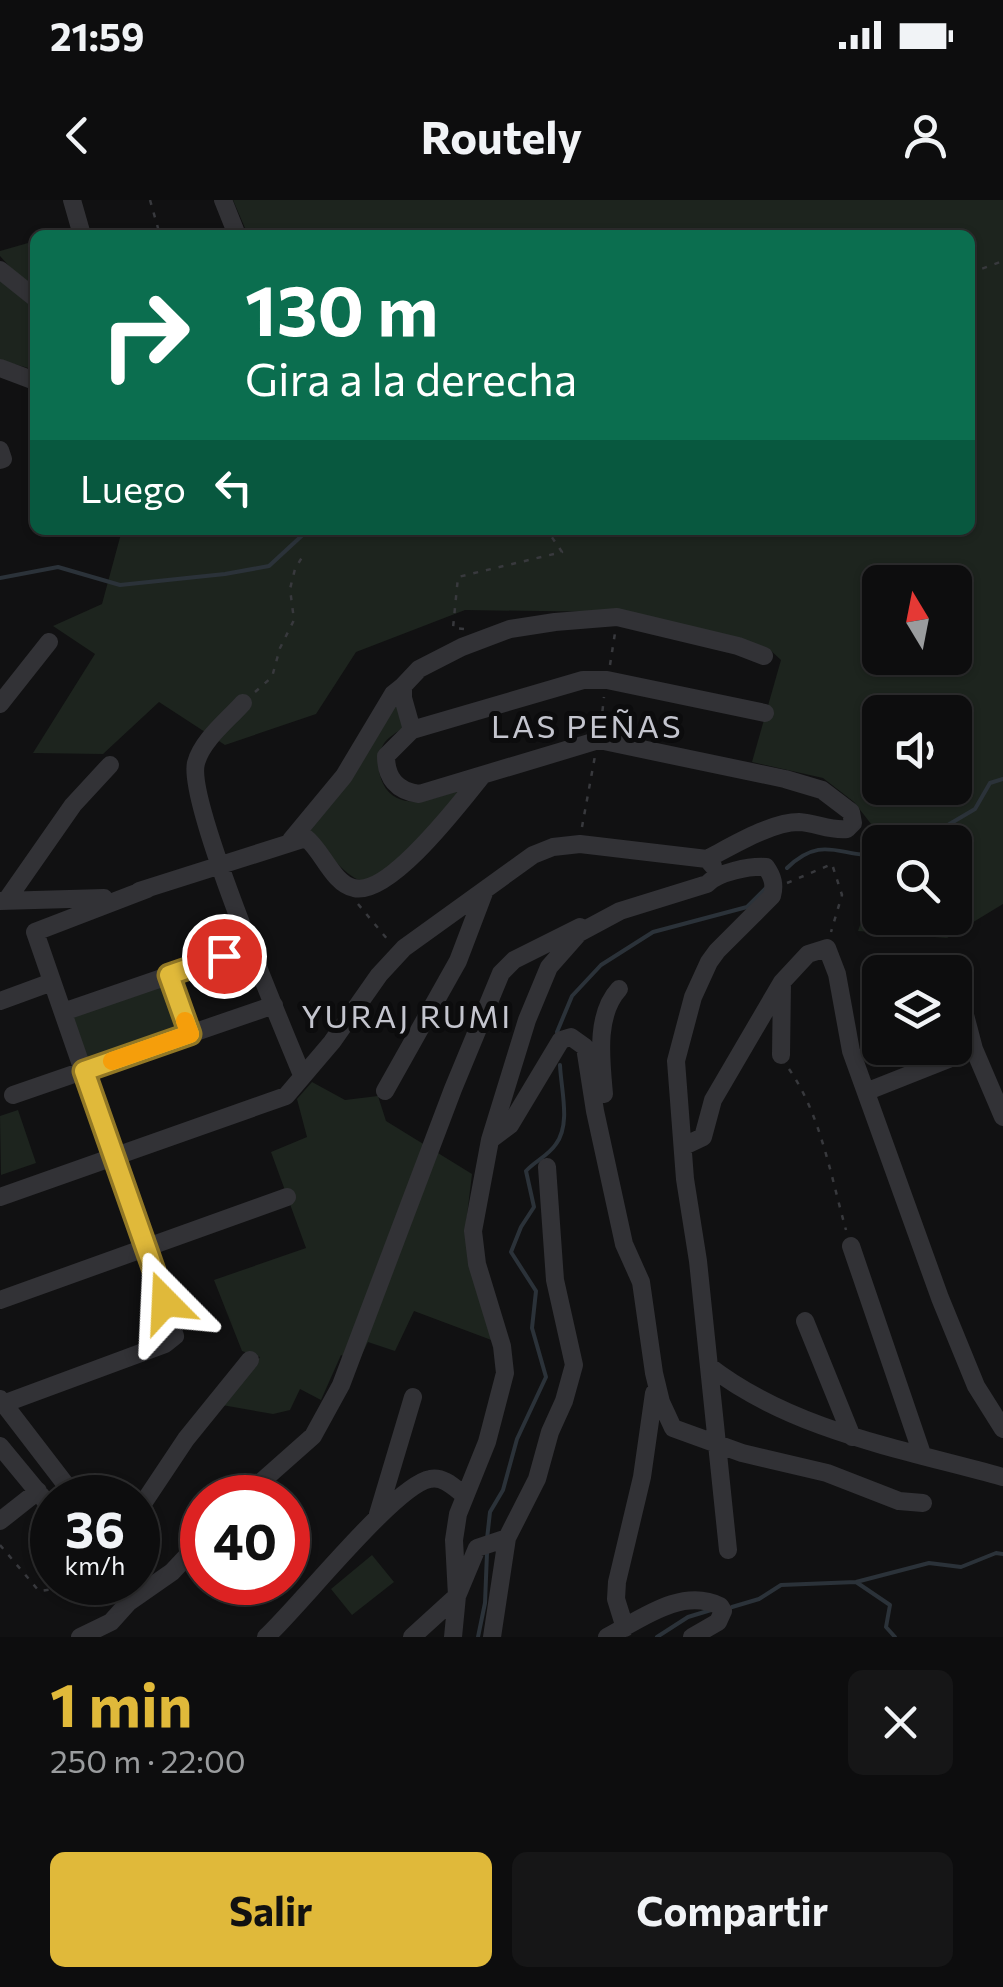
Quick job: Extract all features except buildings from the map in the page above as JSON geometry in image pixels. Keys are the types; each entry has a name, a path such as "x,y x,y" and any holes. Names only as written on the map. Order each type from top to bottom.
{"street":[{"path":"72,200 81,230"},
{"path":"223,200 235,230"},
{"path":"0,270 30,294"},
{"path":"0,368 30,379"},
{"path":"0,450 0,460"},
{"path":"291,840 344,776 394,694 420,669 510,629 617,617 764,656"},
{"path":"0,704 49,642"},
{"path":"453,1637 457,1596 454,1540 464,1495 487,1442 505,1373 502,1346 474,1248 478,1192 490,1140 537,992 561,951 578,933 620,911 707,884 711,868 774,826 812,823 836,831 848,830 853,822 851,812 822,790 784,778 599,740 419,794 398,787 390,778 386,756 412,730 583,680 608,680 765,713"},
{"path":"403,686 412,730"},
{"path":"243,702 204,747 195,765 200,801 220,864 302,1075"},
{"path":"3,901 74,804 110,765"},
{"path":"58,1475 1,1403 165,1344 175,1336 35,932 147,889 306,838 342,881 352,888 367,888 389,876 444,824 481,777"},
{"path":"0,1197 286,1096 397,956 533,855 553,847 580,844 711,868 766,867 774,887 767,904 717,950 693,997 676,1062 728,1550"},
{"path":"3,901 93,899 147,889"},
{"path":"385,1091 458,962 485,890"},
{"path":"268,1475 313,1436 341,1385 501,973 514,960 568,930 595,923"},
{"path":"63,1012 252,947"},
{"path":"684,1146 703,1136 713,1100 782,982 808,954 827,948 837,974 851,1050 940,1298 976,1386 1003,1430"},
{"path":"169,975 190,1034"},
{"path":"0,1001 52,982"},
{"path":"781,1055 782,982"},
{"path":"601,1139 606,1113 601,1061 604,1014 609,1000 620,988"},
{"path":"13,1095 274,1005"},
{"path":"490,1140 510,1125 561,1040 572,1036 584,1047 624,1244 646,1304 654,1373 673,1428 742,1452 828,1473 899,1501 923,1503"},
{"path":"972,1041 1003,1117"},
{"path":"868,1092 974,1049"},
{"path":"492,1637 507,1538 537,1479 574,1366 556,1280 547,1166"},
{"path":"0,1300 287,1197"},
{"path":"851,1246 922,1454"},
{"path":"805,1321 852,1437"},
{"path":"160,1478 250,1360"},
{"path":"709,1366 774,1406 852,1437 1003,1477"},
{"path":"625,1628 616,1599 651,1428 654,1373"},
{"path":"376,1519 413,1397"},
{"path":"0,1446 30,1482"},
{"path":"266,1637 411,1487 432,1478 441,1479 464,1495"},
{"path":"0,1521 30,1497"},
{"path":"412,1637 457,1596 472,1554 483,1545 507,1538"},
{"path":"160,1581 180,1563"},
{"path":"607,1637 676,1602 694,1598 720,1606 722,1617 718,1622 692,1637"},
{"path":"80,1637 111,1622 127,1605"}],"path":[{"path":"150,200 159,230"},
{"path":"975,270 1003,261"},
{"path":"472,629 453,628 458,577 562,552 551,535"},
{"path":"243,702 272,677 294,620 290,590 304,554"},
{"path":"580,844 599,740"},
{"path":"774,887 832,864 842,895 827,948"},
{"path":"352,888 355,901 390,941 397,956"},
{"path":"781,1055 811,1111 851,1246"},
{"path":"0,1544 30,1579"}],"shaded area":[{"path":"233,200 1003,200 1003,904 972,923 972,825 872,825 854,802 823,778 752,762 781,660 768,648 609,612 465,610 356,652 316,714 225,745 159,702 103,754 33,753 95,654 53,626 102,604 121,535 975,535 975,230 246,230"},
{"path":"30,242 30,285 0,256 0,251"},
{"path":"0,280 30,303 30,369 0,360"},
{"path":"397,700 403,728 385,742 379,756 379,773 385,788 397,798 413,802 466,788 402,859 372,878 360,880 340,866 310,830"},
{"path":"909,935 952,935 947,938"},
{"path":"167,983 184,1031 87,1065 71,1017"},
{"path":"312,1082 345,1100 378,1096 386,1121 472,1174 466,1224 468,1263 494,1341 414,1311 395,1351 368,1342 358,1362 341,1355 321,1400 300,1389 290,1410 273,1414 222,1405 260,1357 242,1351 214,1280 306,1248 271,1152 307,1137 297,1099"},
{"path":"18,1110 36,1163 1,1175 0,1116"},
{"path":"372,1555 394,1582 352,1615 331,1589"}],"waterway":[{"path":"0,578 58,567 120,585 225,574 269,566 303,535"},
{"path":"948,825 975,809 990,783 1003,779"},
{"path":"787,868 812,851 862,854"},
{"path":"557,1032 572,996 601,965 653,932 747,907 766,888"},
{"path":"487,1539 490,1512 503,1490 517,1439 546,1377 532,1328 536,1291 511,1252 534,1207 526,1171 561,1136 564,1106 560,1065"},
{"path":"478,1637 485,1603 487,1553"},
{"path":"732,1607 759,1599 781,1585 856,1582 929,1563 961,1567 996,1553 1003,1554"},
{"path":"856,1582 890,1605 886,1627 895,1637"},
{"path":"657,1637 688,1617 711,1610"}],"slow traffic":[{"path":"112,1061 190,1034 185,1021"}],"district":[{"name":"LAS PEÑAS","path":"587,725"},
{"name":"YURAJ RUMI","path":"407,1015"}],"route":[{"path":"165,1302 84,1071 190,1034 169,975 224,956"}]}
